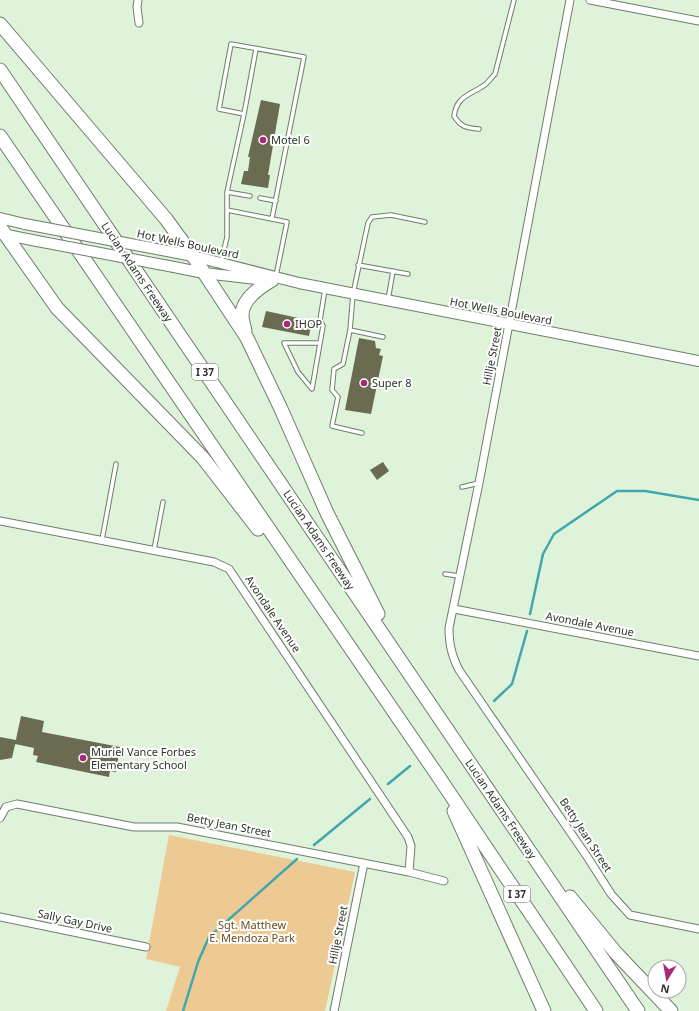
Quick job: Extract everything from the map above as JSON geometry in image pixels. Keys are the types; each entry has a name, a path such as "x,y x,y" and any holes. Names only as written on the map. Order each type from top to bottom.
{"highway":[{"path":"0,24 166,219 193,256 247,338 282,409 327,514 410,673"},
{"name":"Lucian Adams Freeway","path":"0,70 638,1011"},
{"name":"I 37","path":"0,136 438,776 596,1011"},
{"path":"2,232 57,308 203,458 338,631"},
{"path":"247,338 242,314 245,303 263,285 274,279"},
{"path":"438,776 544,1011"},
{"path":"492,796 578,907 616,953 671,1011"}],"street":[{"path":"138,0 136,6 140,23"},
{"name":"Hillje Street","path":"486,707 459,670 452,656 449,628 479,483 570,0"},
{"path":"590,0 699,21"},
{"name":"Hot Wells Boulevard","path":"0,218 193,256 274,279"},
{"name":"Hot Wells Boulevard","path":"2,232 204,273 274,279 299,283 509,325 699,360"},
{"name":"Avondale Avenue","path":"0,521 214,562 229,569 408,837 411,846 409,872"},
{"name":"Avondale Avenue","path":"454,609 699,656"},
{"name":"Betty Jean Street","path":"486,707 611,894 630,915 699,929"},
{"name":"Betty Jean Street","path":"0,818 3,811 9,805 16,804 134,827 177,826 409,872 444,881"},
{"name":"Hillje Street","path":"334,1011 364,863"},
{"name":"Sally Gay Drive","path":"0,917 146,947"}],"lane":[{"path":"479,129 464,128 454,116 456,107 464,96 486,83 495,74 514,0"},
{"path":"244,114 219,109 231,44 304,58 272,218"},
{"path":"221,263 227,238 227,192 256,49"},
{"path":"227,192 250,196"},
{"path":"260,198 276,201"},
{"path":"228,210 287,222 274,279"},
{"path":"362,433 332,426 338,397 332,390 334,369 343,364 350,330 353,294 358,265 368,223 372,217 391,215 425,222"},
{"path":"358,265 408,274"},
{"path":"388,301 393,271"},
{"path":"320,343 284,342 298,372 312,389 323,326 320,320 325,288"},
{"path":"350,330 383,337"},
{"path":"102,540 116,464"},
{"path":"462,487 479,483"},
{"path":"154,550 163,502"},
{"path":"445,574 460,576"}],"green space":[{"name":"Sgt. Matthew E. Mendoza Park","path":"169,835 355,872 325,1011 166,1011 180,967 146,959"}],"building":[{"name":"Motel 6","path":"261,100 280,104 268,175 270,175 268,188 241,184 244,171 248,171 250,157 248,157"},
{"name":"IHOP","path":"266,311 312,321 309,336 262,327"},
{"name":"Super 8","path":"359,338 375,341 376,348 381,349 379,355 383,356 371,414 345,410"},
{"path":"383,462 389,471 377,480 370,470"},
{"path":"21,716 44,721 42,732 120,747 116,772 110,771 109,777 36,762 38,756 33,755 34,748 15,744"},
{"path":"0,737 16,740 12,758 0,760"}],"waterway":[{"path":"530,614 543,554 554,534 617,491 645,491 699,500"},
{"path":"494,701 512,684 527,631"},
{"path":"388,784 410,766"},
{"path":"314,845 370,799"},
{"path":"183,1011 198,962 209,937 297,859"}],"place":[{"name":"Motel 6","path":"263,140"},
{"name":"IHOP","path":"287,324"},
{"name":"Super 8","path":"364,383"},
{"name":"Muriel Vance Forbes Elementary School","path":"83,758"}]}
